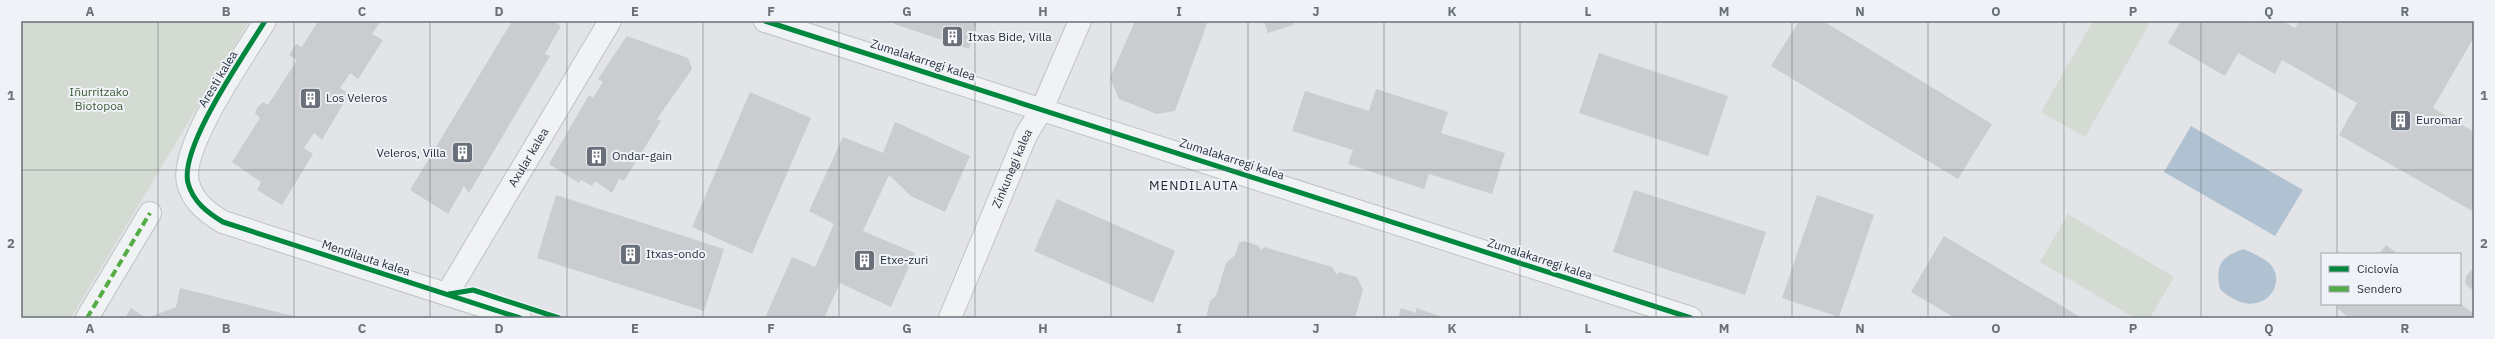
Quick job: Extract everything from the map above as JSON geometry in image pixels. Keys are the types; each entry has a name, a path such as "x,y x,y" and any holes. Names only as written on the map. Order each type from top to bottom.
{"street":[{"name":"Aresti kalea","path":"208,213 192,194 188,182 187,167 207,116 265,21"},
{"name":"Axular kalea","path":"446,294 610,21"},
{"name":"Zumalakarregi kalea","path":"765,21 1691,318"},
{"name":"Zinkunegi kalea","path":"950,318 1026,135 1042,109 1080,21"},
{"path":"87,318 150,213"},
{"name":"Mendilauta kalea","path":"208,213 223,222 520,318"}],"green space":[{"name":"Iñurritzako Biotopoa","path":"21,21 249,21 71,318 21,318"},
{"path":"2093,21 2151,21 2085,137 2041,112"},
{"path":"2068,214 2174,277 2150,318 2135,318 2040,262"}],"water":[{"path":"2191,126 2303,190 2275,236 2164,172"},
{"path":"2244,249 2269,263 2275,272 2276,281 2273,290 2267,298 2258,303 2247,304 2234,299 2220,289 2218,274 2219,268 2225,258"}],"building":[{"path":"318,21 381,21 372,34 383,40 358,79 350,73 340,88 349,94 322,140 314,133 304,148 313,154 282,205 257,190 261,182 232,162 260,118 255,113 257,108 263,102 268,105 297,60 289,55 296,44 302,47"},
{"path":"512,21 552,21 561,26 545,54 550,56 469,193 464,186 448,214 410,190"},
{"name":"Itxas Bide, Villa","path":"895,21 977,21 969,49 894,24"},
{"path":"1135,21 1208,21 1175,111 1157,114 1119,99 1110,78"},
{"path":"1264,21 1295,21 1293,25 1268,33"},
{"path":"1799,21 1823,21 1992,124 1958,179 1771,66"},
{"name":"Euromar","path":"2181,21 2246,21 2249,23 2251,21 2283,21 2295,28 2299,21 2474,21 2474,37 2433,108 2474,132 2474,212 2339,135 2357,103 2282,60 2275,74 2238,53 2225,76 2168,43"},
{"path":"627,36 688,58 692,69 657,119 661,121 624,181 619,179 612,193 595,181 592,186 581,180 579,183 549,164 589,95 593,98 603,82 598,79"},
{"path":"1599,53 1728,96 1708,156 1579,113"},
{"path":"1376,89 1448,112 1441,133 1505,153 1492,194 1429,174 1424,189 1348,164 1353,150 1292,131 1305,91 1369,111"},
{"path":"750,92 811,118 752,254 692,227"},
{"path":"895,122 970,156 945,212 911,196 889,175 863,231 915,253 891,307 840,283 824,318 765,318 792,257 815,267 834,224 809,211 843,137 883,153"},
{"path":"1634,190 1766,232 1745,295 1613,252"},
{"name":"Itxas-ondo","path":"556,195 724,249 704,311 537,258"},
{"path":"1817,195 1874,215 1839,317 1782,298"},
{"path":"1057,199 1175,251 1153,303 1034,251"},
{"path":"1944,236 2082,318 1955,318 1911,292"},
{"path":"1244,241 1259,246 1261,250 1264,247 1332,267 1337,275 1339,272 1357,277 1363,290 1355,318 1206,318 1210,301 1216,296 1226,263 1235,255 1239,243"},
{"path":"2386,245 2397,253 2380,253"},
{"path":"2474,267 2474,291 2465,284 2466,276"},
{"path":"180,288 297,317 147,318 176,307"},
{"path":"2461,304 2474,314 2474,318 2349,318 2337,308 2339,305 2461,305"},
{"path":"131,308 146,318 125,318"},
{"path":"1401,308 1416,313 1416,308 1445,318 1398,318"}],"marked path":[{"path":"87,318 150,213"}],"cycle path":[{"path":"265,21 229,77 193,147 188,167 188,183 190,190 197,201 207,211 223,222 520,318"},
{"path":"765,21 1691,318"},
{"path":"449,294 473,290 559,318"}],"place":[{"name":"Itxas Bide, Villa","path":"952,37"},
{"name":"Los Veleros","path":"310,98"},
{"name":"Euromar","path":"2400,120"},
{"name":"Veleros, Villa","path":"462,153"},
{"name":"Ondar-gain","path":"597,156"},
{"name":"Itxas-ondo","path":"631,254"},
{"name":"Etxe-zuri","path":"865,260"}],"district":[{"name":"MENDILAUTA","path":"1194,185"}]}
